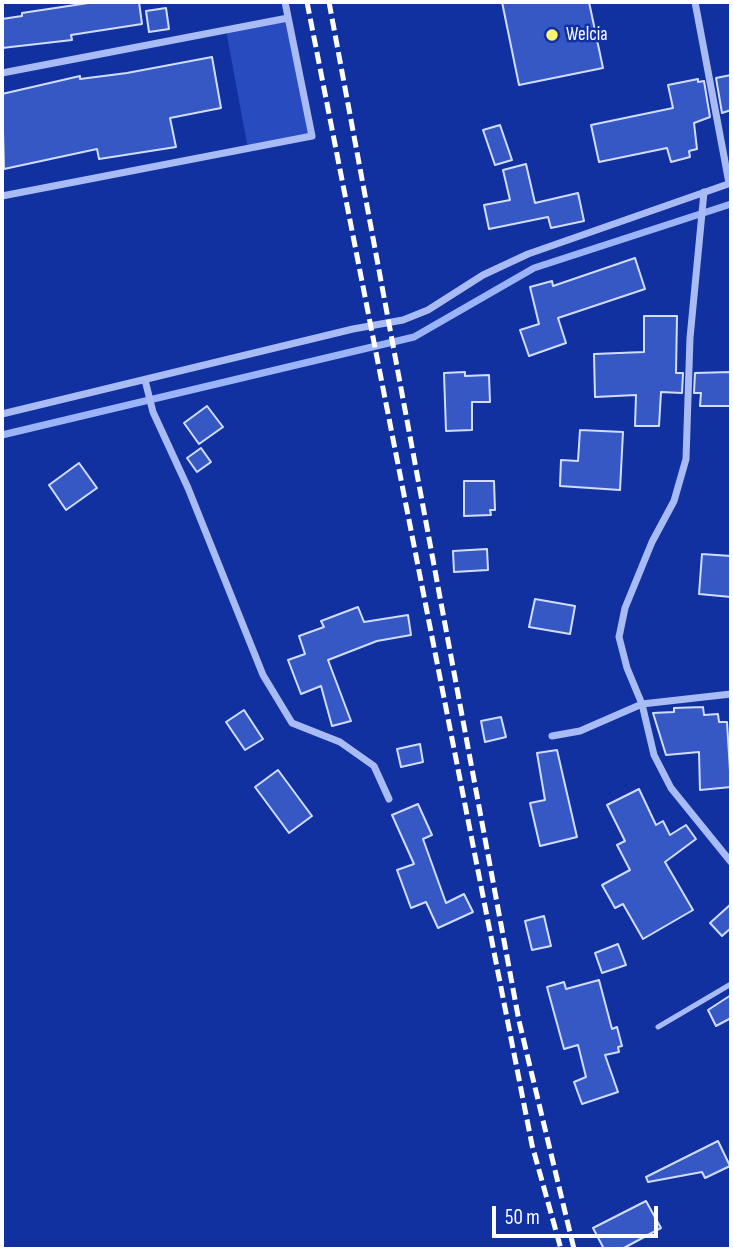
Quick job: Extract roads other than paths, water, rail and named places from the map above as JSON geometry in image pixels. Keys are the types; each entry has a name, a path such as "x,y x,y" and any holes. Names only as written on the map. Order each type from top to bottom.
{"street":[{"path":"2,196 312,136 285,2"},
{"path":"3,414 353,329 403,320 428,310 483,275 528,254 730,183 695,2"},
{"path":"2,73 288,18"},
{"path":"704,192 690,338 686,459 674,501 652,542 625,608 619,637 627,668 642,704 654,755 671,788 731,862"},
{"path":"145,380 153,412 188,488 263,675 292,723 340,742 374,766 389,799"},
{"path":"552,736 580,731 642,704 731,694"}],"lane":[{"path":"658,1027 731,984"}],"waterway":[{"path":"2,435 414,337 534,268 731,204"}],"railway":[{"path":"307,2 532,1145 561,1249"},
{"path":"329,2 519,1021 574,1249"}],"place":[{"name":"Welcia","path":"552,35"}]}
